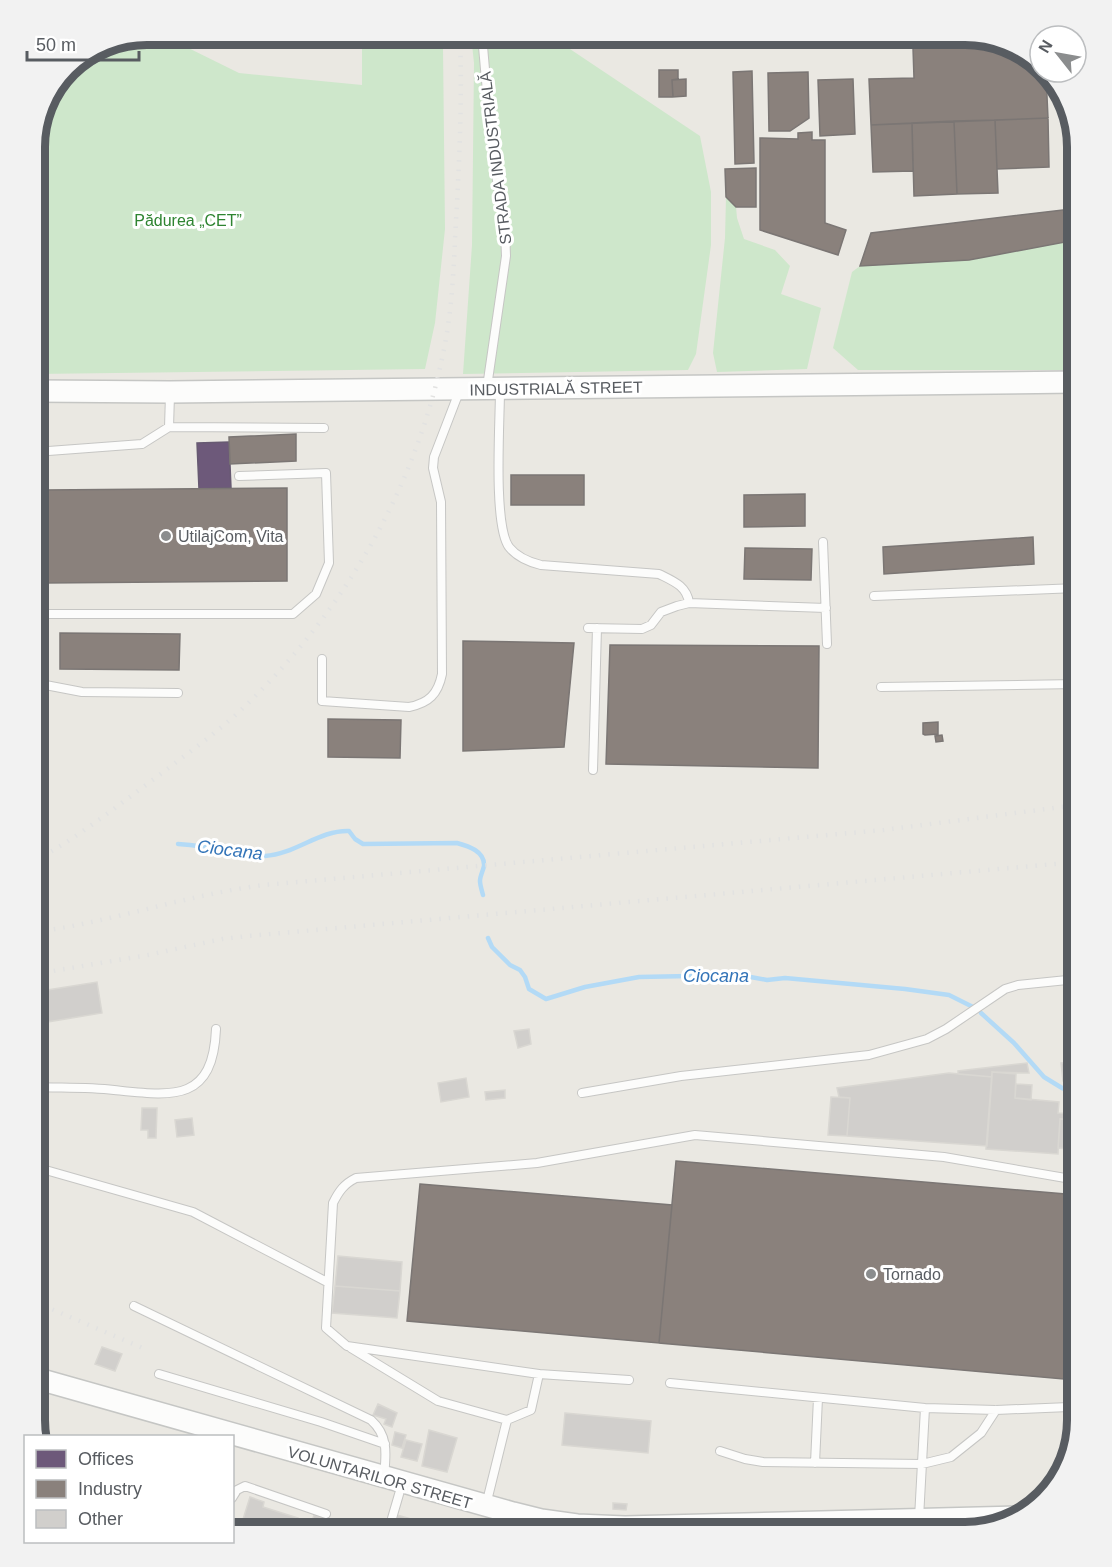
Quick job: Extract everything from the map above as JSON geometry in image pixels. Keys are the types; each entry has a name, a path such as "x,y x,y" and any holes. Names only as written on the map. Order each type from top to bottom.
{"main road":[{"name":"INDUSTRIALĂ STREET","path":"45,391 170,392 1067,382"},
{"name":"VOLUNTARILOR STREET","path":"45,1381 227,1435"},
{"name":"VOLUNTARILOR STREET","path":"234,1437 485,1506 555,1522"},
{"name":"VOLUNTARILOR STREET","path":"835,1522 994,1518"}],"lane":[{"name":"STRADA INDUSTRIALĂ","path":"483,45 492,149 506,255 494,389 501,523 509,547 528,562 540,566 659,574 685,590 689,603"},
{"path":"322,659 322,702 409,707 429,700 440,687 442,674 441,502 433,468 434,457 460,389"},
{"path":"170,392 170,427"},
{"path":"45,451 142,444 170,427 324,428"},
{"path":"45,614 293,615 316,594 329,563 326,473 239,476"},
{"path":"824,542 827,644"},
{"path":"874,596 1067,588"},
{"path":"588,628 642,629 651,625 661,612 689,603 826,608"},
{"path":"593,770 597,628"},
{"path":"882,687 1067,684"},
{"path":"45,685 82,692 178,693"},
{"path":"582,1093 681,1076 869,1055 927,1039 946,1029 1005,989 1017,985 1067,980"},
{"path":"45,1087 113,1089 137,1093 180,1092 202,1079 209,1068 215,1047 216,1029"},
{"path":"539,1374 531,1410 507,1420 438,1401 347,1346 326,1328 333,1203 344,1184 356,1178 537,1163 695,1135 944,1157 1067,1178"},
{"path":"45,1170 193,1212 327,1282"},
{"path":"134,1306 371,1420 383,1433 393,1480 389,1522"},
{"path":"347,1346 539,1374 630,1380"},
{"path":"159,1374 321,1422 385,1444"},
{"path":"670,1383 925,1408 996,1410 1067,1407"},
{"path":"814,1463 818,1398"},
{"path":"919,1520 925,1408"},
{"path":"720,1451 763,1462 922,1464 951,1457 981,1433 996,1410"},
{"path":"485,1506 507,1420"},
{"path":"235,1487 245,1486 326,1514"}],"green space":[{"name":"Pădurea „CET”","path":"182,45 239,73 362,85 362,45 443,45 445,229 435,323 425,369 45,374 45,141 48,121 66,85 80,70 96,59 114,50 134,46"},
{"path":"472,45 564,45 700,136 711,192 711,245 696,354 688,370 463,374 472,245 474,63"},
{"path":"726,197 736,207 744,239 775,250 790,266 781,294 821,308 807,369 717,372 713,353 725,238"},
{"path":"1067,242 1067,370 858,370 833,348 852,272 860,266 969,260"}],"building: Offices":[{"path":"229,442 231,488 199,489 197,443"}],"building: Industry":[{"path":"973,45 991,48 1028,67 1028,84 1046,85 1048,118 871,125 869,79 914,78 913,48"},
{"path":"659,70 678,70 678,79 672,80 673,97 659,97"},
{"path":"752,71 754,163 735,164 733,72"},
{"path":"808,72 809,118 790,131 769,131 768,73"},
{"path":"686,79 686,96 673,97 672,80"},
{"path":"853,79 855,134 820,136 818,80"},
{"path":"1048,118 1049,167 997,169 995,120"},
{"path":"995,120 998,193 957,194 954,121"},
{"path":"954,121 957,194 914,196 912,123"},
{"path":"912,123 913,171 873,172 871,125"},
{"path":"812,132 812,140 825,140 825,223 846,230 838,255 760,230 760,138 798,139 798,133"},
{"path":"756,168 756,207 736,207 726,197 725,169"},
{"path":"1067,209 1067,242 969,260 860,266 871,233"},
{"path":"296,434 296,461 230,464 229,437"},
{"path":"511,475 584,475 584,505 511,505"},
{"name":"UtilajCom, Vita","path":"287,488 287,581 45,583 45,490"},
{"path":"805,494 805,526 744,527 744,495"},
{"path":"1033,537 1034,564 884,574 883,547"},
{"path":"745,548 812,549 811,580 744,579"},
{"path":"60,633 180,634 179,670 60,669"},
{"path":"463,641 574,643 564,747 463,751"},
{"path":"610,645 819,646 818,768 606,764"},
{"path":"328,719 401,720 400,758 328,757"},
{"path":"938,722 938,734 923,734 923,723"},
{"path":"942,735 943,741 936,742 935,736"},
{"name":"Tornado","path":"676,1161 1067,1194 1067,1379 659,1343"},
{"path":"420,1184 672,1205 659,1343 407,1321"}],"building: Other":[{"path":"97,982 102,1013 45,1022 45,990"},
{"path":"529,1029 531,1044 518,1048 514,1031"},
{"path":"1027,1063 1029,1073 992,1072 992,1077 958,1074 958,1071"},
{"path":"1061,1063 1067,1063 1067,1080 1063,1081"},
{"path":"992,1072 1016,1074 1015,1098 1059,1102 1058,1113 1067,1113 1067,1119 1060,1119 1058,1154 986,1149"},
{"path":"949,1073 992,1077 987,1146 847,1136 850,1098 839,1097 837,1088"},
{"path":"466,1078 469,1097 441,1102 438,1083"},
{"path":"1016,1084 1032,1085 1031,1100 1015,1098"},
{"path":"505,1090 505,1098 486,1100 485,1092"},
{"path":"831,1097 850,1098 847,1136 828,1135"},
{"path":"142,1108 157,1108 156,1138 148,1138 148,1130 141,1130"},
{"path":"192,1118 194,1135 177,1137 175,1120"},
{"path":"1060,1119 1067,1119 1067,1149 1058,1148"},
{"path":"338,1256 402,1262 400,1291 335,1286"},
{"path":"335,1286 400,1291 397,1318 332,1313"},
{"path":"102,1347 122,1354 115,1371 95,1364"},
{"path":"378,1404 397,1413 392,1427 384,1424 386,1419 373,1415"},
{"path":"565,1413 651,1421 648,1453 562,1445"},
{"path":"429,1430 457,1438 447,1472 422,1466"},
{"path":"395,1432 406,1435 402,1448 392,1445"},
{"path":"406,1440 422,1444 417,1461 401,1457"},
{"path":"250,1497 264,1502 263,1507 298,1518 297,1522 242,1522"},
{"path":"613,1503 627,1504 626,1510 613,1509"},
{"path":"314,1515 338,1522 312,1522"},
{"path":"397,1515 422,1522 395,1522"}],"waterway":[{"name":"Ciocana","path":"178,844 261,856 287,851 328,834 349,831 363,844 457,843 475,850 482,856 484,866 480,881 483,895"},
{"name":"Ciocana","path":"488,938 492,947 510,965 520,970 529,989 546,999 585,987 639,977 740,975 767,980 785,978 949,995 973,1007"},
{"name":"Ciocana","path":"981,1013 1014,1043 1044,1077 1067,1090"}],"railway":[{"path":"45,855 115,808 240,711 313,631 345,587 398,493 418,443 434,391 449,321 458,183 460,45"},
{"path":"45,931 206,895 264,885 884,830 1067,806"},
{"path":"45,972 248,936 1067,863"},
{"path":"45,1306 145,1349"}],"place":[{"name":"UtilajCom, Vita","path":"166,536"},
{"name":"Tornado","path":"871,1274"}]}
